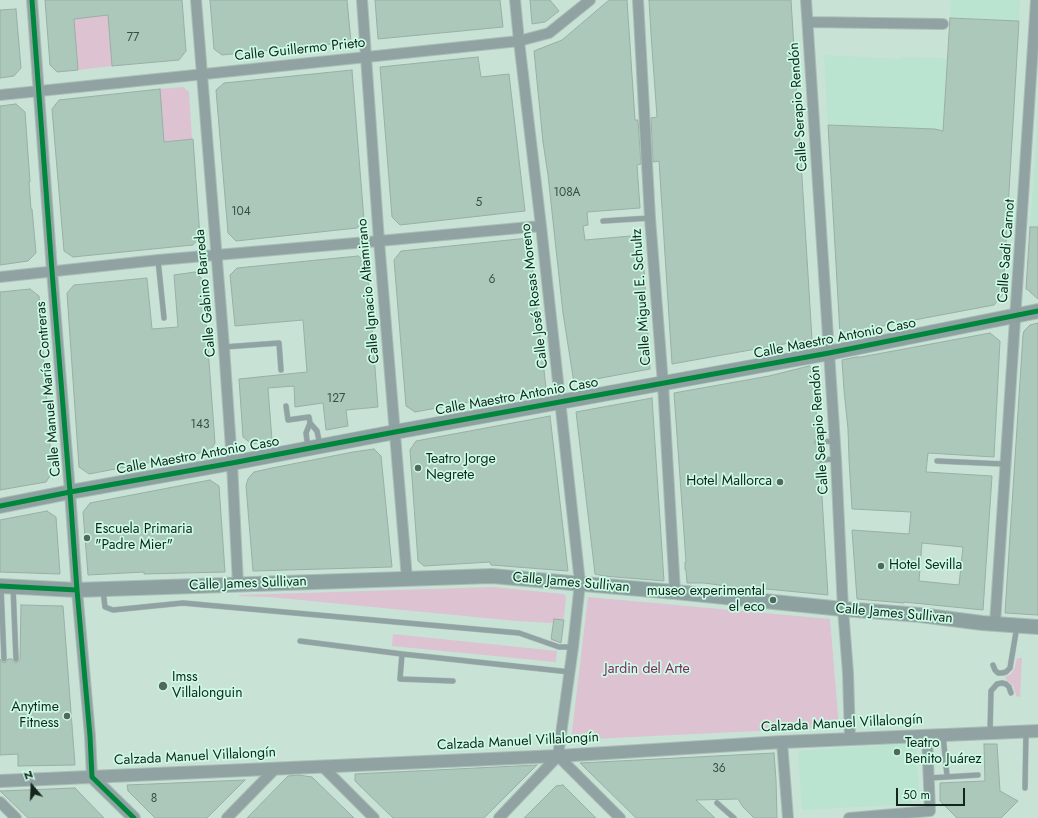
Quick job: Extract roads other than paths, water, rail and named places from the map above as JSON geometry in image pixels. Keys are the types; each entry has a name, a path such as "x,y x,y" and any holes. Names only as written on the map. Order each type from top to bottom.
{"main road":[{"name":"Calle Maestro Antonio Caso","path":"0,506 561,401 663,384 829,353 1038,311"},
{"name":"Calle James Sullivan","path":"5,586 77,590 492,576 580,583 843,609 920,615 994,624 1038,627"}],"street":[{"name":"Calle Manuel María Contreras","path":"32,0 92,777"},
{"name":"Calle Gabino Barreda","path":"196,0 224,347 238,584"},
{"name":"Calle Ignacio Altamirano","path":"362,0 379,241 407,579"},
{"name":"Calle José Rosas Moreno","path":"515,0 561,401 580,583 570,672 558,756"},
{"name":"Calle Guillermo Prieto","path":"0,95 519,41 549,33 590,0"},
{"name":"Calle Miguel E. Schultz","path":"638,0 650,218 663,384 675,592"},
{"name":"Calle Serapio Rendón","path":"806,0 835,441 843,609 848,673 850,738"},
{"name":"Calle Sadi Carnot","path":"994,624 1036,0"},
{"path":"808,22 943,24"},
{"path":"0,277 158,260 541,226"},
{"name":"Calzada Manuel Villalongín","path":"0,781 558,756 850,738 1032,731"},
{"path":"849,818 933,815 929,778 927,735"},
{"path":"782,742 788,818"},
{"path":"499,818 558,756 620,818"},
{"path":"322,766 374,818"},
{"path":"227,818 276,768"},
{"path":"92,777 134,818"},
{"path":"0,802 16,818"}],"lane":[{"path":"603,221 650,218"},
{"path":"158,260 164,318"},
{"path":"224,347 279,342 281,370"},
{"path":"286,406 288,420 309,417 310,423 306,434 314,447"},
{"path":"310,423 318,431 314,447"},
{"path":"818,442 835,441"},
{"path":"820,460 836,459"},
{"path":"937,461 1004,464"},
{"path":"4,659 5,586"},
{"path":"5,586 16,659"},
{"name":"Calle James Sullivan","path":"103,588 105,607 113,610 183,603 519,633 559,647 573,647"},
{"path":"992,664 998,673 1006,672 1010,668 1017,625"},
{"path":"300,641 402,654 570,672"},
{"path":"402,654 400,679 453,681"},
{"path":"990,732 991,690 997,684 1002,683 1009,687 1011,693"},
{"path":"1025,788 1032,731"},
{"path":"943,735 947,776"},
{"path":"929,778 978,775"},
{"path":"717,803 734,818"}],"place":[{"name":"Teatro Jorge Negrete","path":"418,468"},
{"name":"Hotel Mallorca","path":"780,482"},
{"name":"Escuela Primaria \"Padre Mier\"","path":"87,538"},
{"name":"Hotel Sevilla","path":"881,566"},
{"name":"museo experimental el eco","path":"773,600"},
{"name":"Imss Villalonguin","path":"163,686"},
{"name":"Anytime Fitness","path":"67,716"},
{"name":"Teatro Benito Juárez","path":"897,752"}],"park label":[{"name":"Jardin del Arte","path":"647,670"}]}
